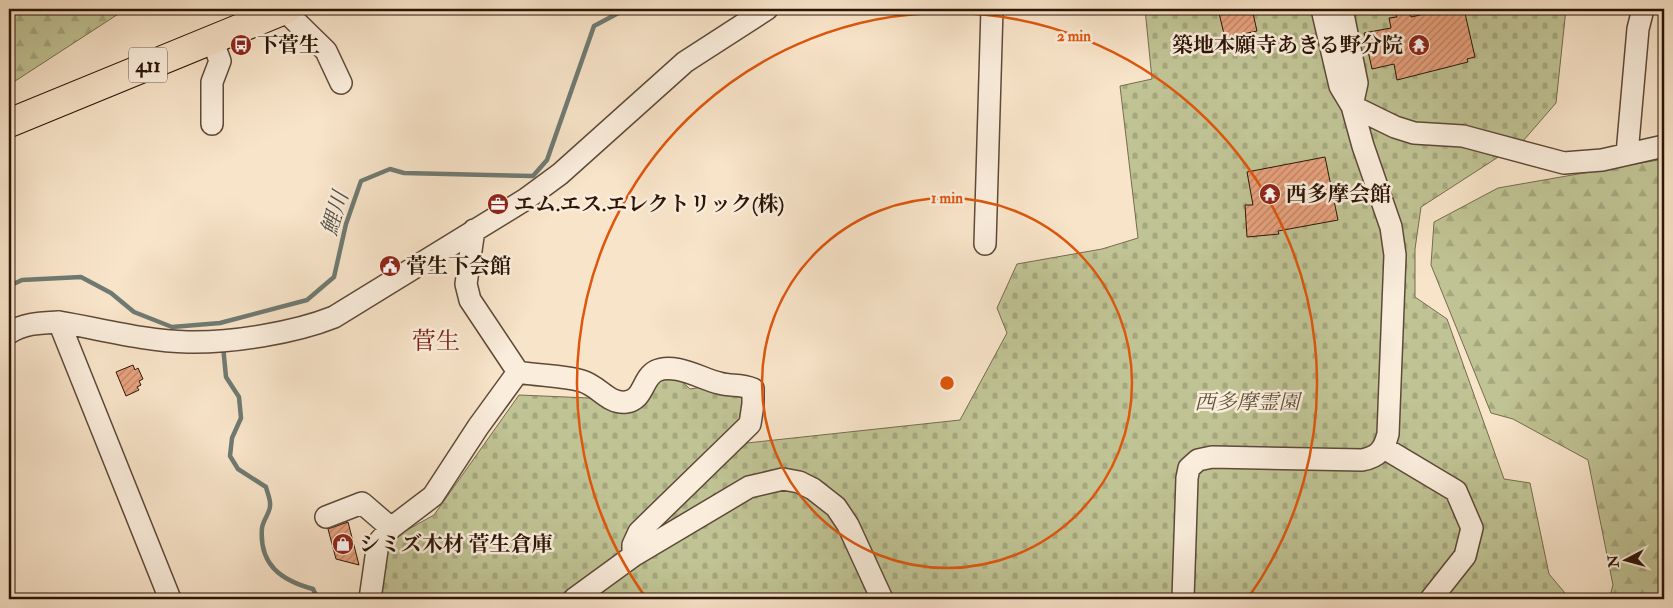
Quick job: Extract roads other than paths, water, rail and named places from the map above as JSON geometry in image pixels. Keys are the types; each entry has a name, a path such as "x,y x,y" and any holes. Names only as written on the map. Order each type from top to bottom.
{"highway":[{"name":"411","path":"9,123 285,9"}],"street":[{"path":"285,9 326,51 341,83"},
{"path":"11,327 59,322 169,341 207,341 263,336 311,326 334,317 526,199 560,174 685,62 767,9"},
{"path":"985,244 992,9"},
{"path":"1182,599 1187,478 1189,468 1198,460 1212,457 1362,460 1373,458 1384,448 1388,434 1395,255 1391,227 1363,146 1352,106 1340,86 1322,9"},
{"path":"1342,9 1357,83 1352,106"},
{"path":"1627,154 1638,30 1643,9"},
{"path":"212,39 220,61 212,82 212,124"},
{"path":"1352,106 1395,127 1414,133 1462,136 1564,163 1602,160 1664,146"},
{"path":"474,230 466,284 470,300 518,372 582,381 593,386 612,401 626,402 637,398 649,376 658,370 676,369 722,384 742,384 753,389 750,424 639,532 633,545 633,556"},
{"path":"59,322 170,599"},
{"path":"370,599 378,543 391,528 432,496 478,426 518,372"},
{"path":"1384,448 1456,491 1472,528 1465,556 1431,599"},
{"path":"574,599 633,556 750,487 783,479 799,482 813,489 836,507 848,525 882,599"},
{"path":"326,517 362,503 391,528"}],"waterway":[{"name":"鯉川","path":"9,286 22,280 81,277 111,293 134,312 172,327 220,323 307,300 334,277 346,224 361,181 390,169 404,173 533,176 547,160 594,26 626,9"},
{"path":"223,346 226,377 239,397 241,418 232,438 230,456 238,469 266,487 269,499 270,509 262,528 264,551 274,569 291,581 313,589 318,599"}],"place":[{"name":"下菅生","path":"241,45"},
{"name":"築地本願寺あきる野分院","path":"1419,45"},
{"name":"西多摩会館","path":"1270,194"},
{"name":"エム.エス.エレクトリック(株)","path":"498,204"},
{"name":"菅生下会館","path":"390,266"},
{"name":"シミズ木材 菅生倉庫","path":"343,544"}],"district":[{"name":"菅生","path":"436,341"}],"park label":[{"name":"西多摩霊園","path":"1247,402"}]}
